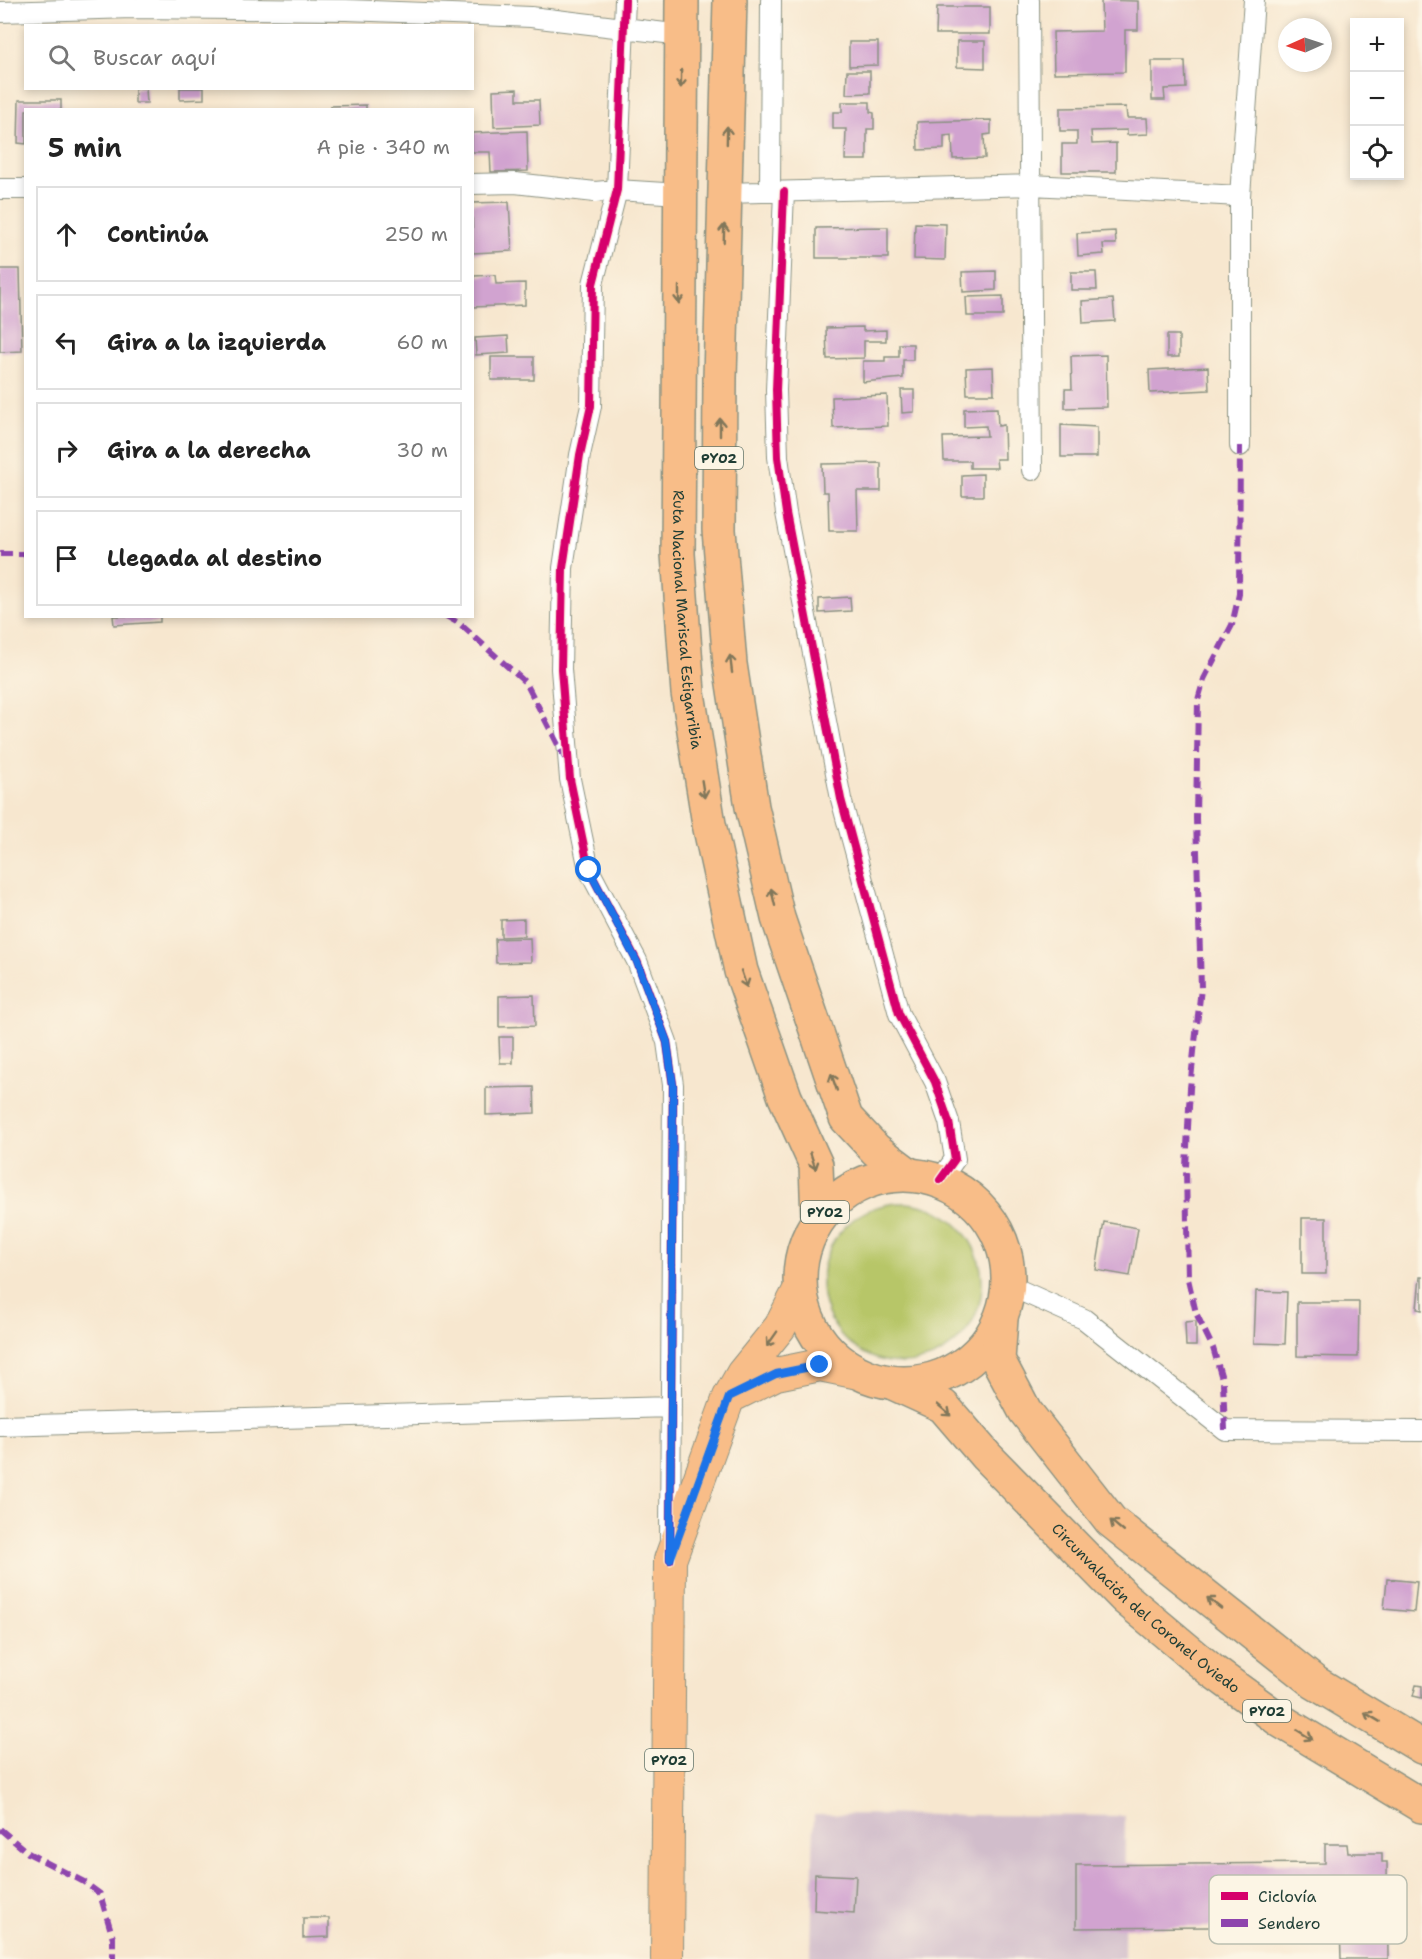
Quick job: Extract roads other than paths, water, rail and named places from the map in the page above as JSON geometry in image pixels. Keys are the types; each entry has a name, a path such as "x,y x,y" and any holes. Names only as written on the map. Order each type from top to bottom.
{"highway":[{"name":"Ruta Nacional Mariscal Estigarribia","path":"682,0 678,554 688,693 709,824 741,970 785,1097 816,1165 818,1219"},
{"name":"PY02","path":"730,0 720,378 719,530 730,664 752,807 778,918 846,1118 876,1150 908,1174"},
{"name":"PY02","path":"1001,1317 984,1346 958,1369 927,1381 893,1383 859,1373 829,1352 809,1323 800,1288 803,1252 818,1219 842,1193 873,1178 908,1174 940,1180 969,1196 992,1221 1005,1252 1008,1285 1001,1317 998,1360 1025,1411 1111,1521 1314,1682 1422,1747"},
{"name":"Circunvalación del Coronel Oviedo","path":"893,1383 943,1406 986,1456 1125,1598 1210,1670 1281,1721 1422,1806"}],"main road":[{"name":"PY02","path":"667,1959 670,1560 729,1397 742,1374 780,1327 800,1288"},
{"name":"PY02","path":"729,1397 776,1374 820,1365 859,1373"}],"street":[{"path":"625,0 617,190 593,284 591,406 580,455 563,567 561,669 570,779 589,870 637,962 667,1042 673,1085 670,1560"},
{"path":"771,0 777,192 776,390 778,457 786,513 841,798 899,1014 935,1082 950,1122 955,1159 940,1180"},
{"path":"1029,0 1032,184 1032,470"},
{"path":"1240,446 1240,196 1254,0"},
{"path":"0,12 132,4 346,5 531,17 682,35"},
{"path":"474,184 515,183 596,192 617,190 680,194"},
{"path":"726,193 1032,184 1240,196"},
{"path":"0,189 24,189"},
{"path":"1008,1285 1084,1319 1225,1430 1422,1431"},
{"path":"0,1426 671,1407"}]}
